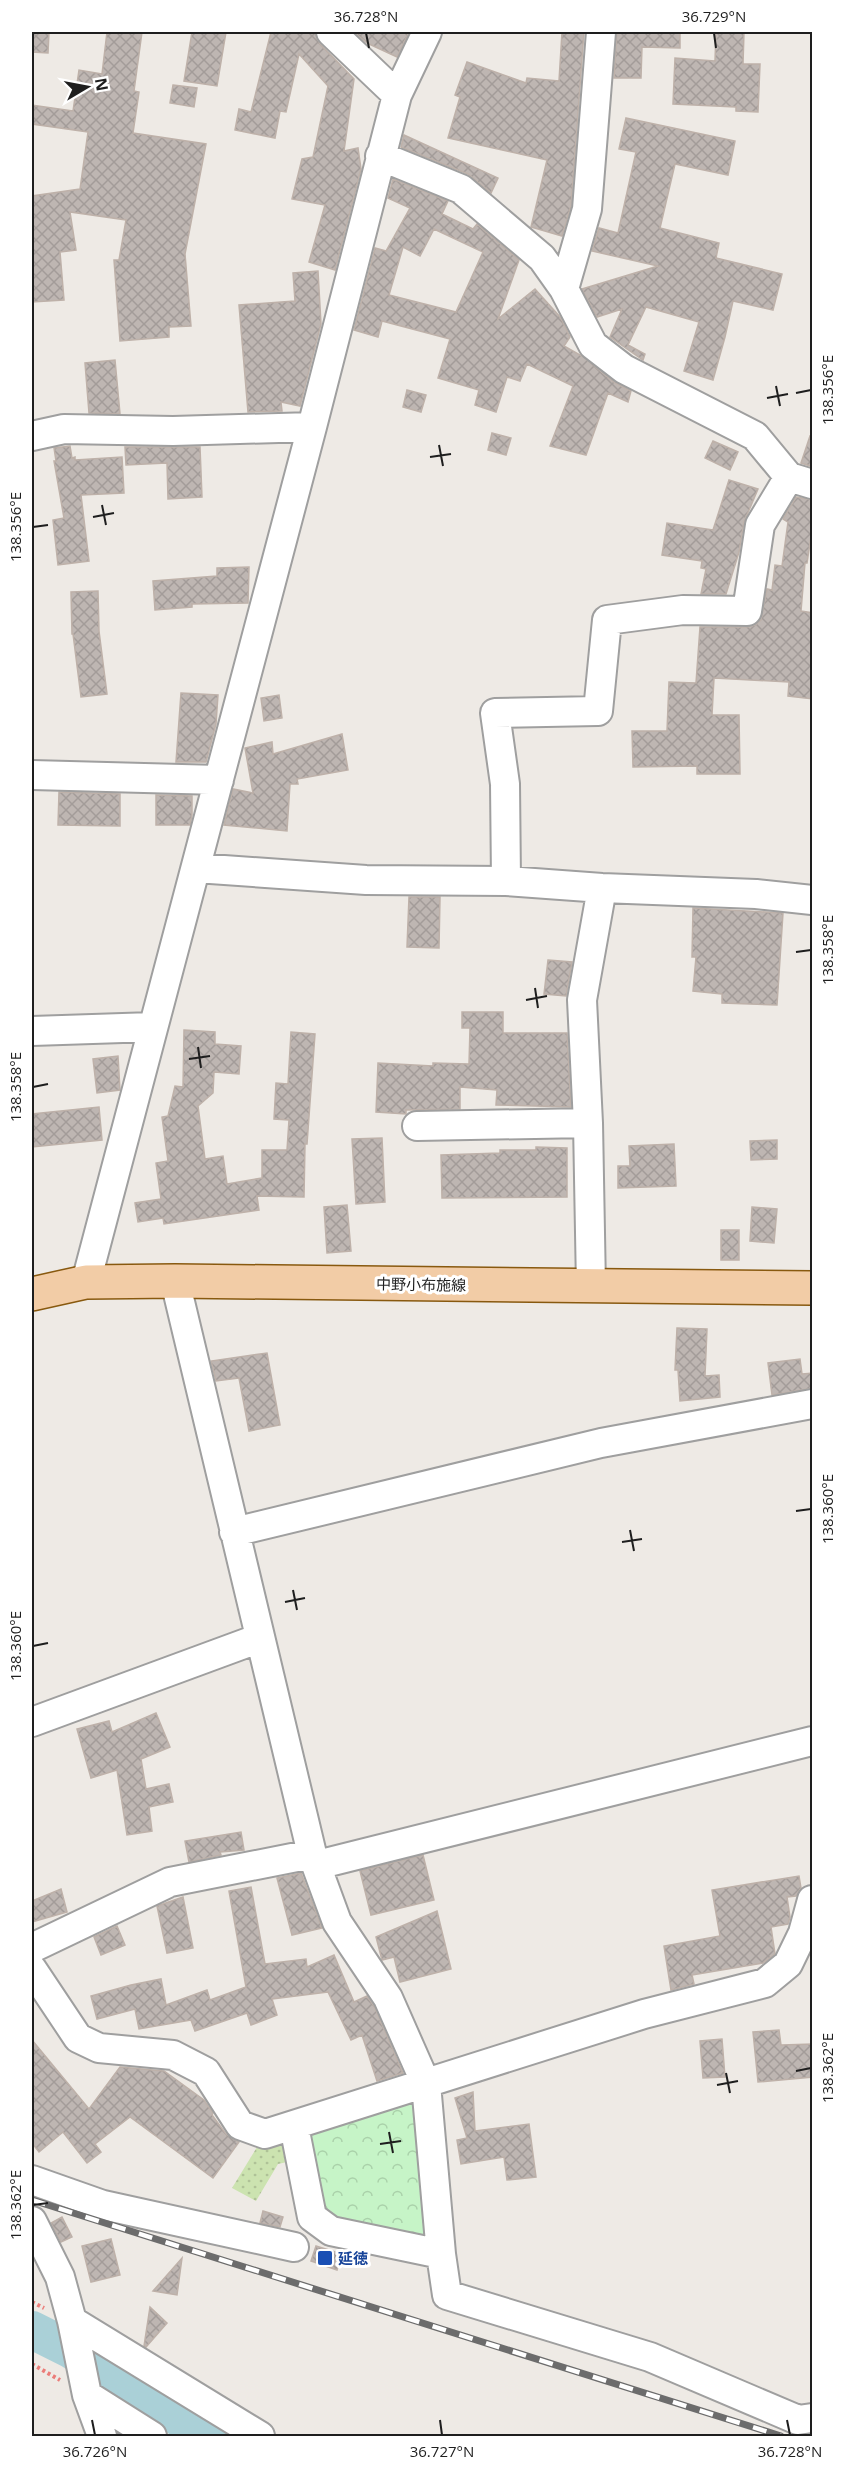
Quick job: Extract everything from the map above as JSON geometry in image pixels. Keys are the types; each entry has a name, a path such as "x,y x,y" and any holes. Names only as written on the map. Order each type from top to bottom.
{"main road":[{"name":"中野小布施線","path":"32,1294 86,1282 175,1281 813,1288"}],"street":[{"path":"331,32 397,95"},
{"path":"86,1282 312,427 380,156 397,95 427,32"},
{"path":"564,289 587,209 601,32"},
{"path":"380,156 461,189 542,258 564,289 593,345 624,369 754,436 801,481 760,525 747,611 683,610 607,620 598,711 495,713 505,784 506,881"},
{"path":"32,436 64,429 173,431 312,427"},
{"path":"32,775 219,780"},
{"path":"196,868 366,880 506,881 602,888 756,894 813,900"},
{"path":"591,1287 588,1123 582,1000 602,888"},
{"path":"32,1031 153,1027"},
{"path":"417,1126 588,1123"},
{"path":"175,1281 314,1860 337,1922 387,1998 426,2084 441,2254 447,2295 650,2357 798,2420 813,2418"},
{"path":"234,1532 601,1443 813,1404"},
{"path":"32,1722 260,1638"},
{"path":"32,1948 170,1882 314,1860 813,1741"},
{"path":"32,1969 78,2038 99,2048 173,2055 206,2072 240,2125 265,2134 644,2014 765,1983 788,1964 803,1933 813,1900"},
{"path":"294,2126 312,2217 331,2231 441,2254"},
{"path":"32,2180 103,2205 294,2247"},
{"path":"32,2221 60,2277 72,2321 87,2395 102,2436"},
{"path":"72,2321 260,2436"},
{"path":"87,2395 152,2436"}],"green space":[{"path":"426,2084 441,2254 331,2231 294,2126"},
{"path":"294,2126 301,2159 278,2164 256,2201 232,2188 265,2134"}],"building":[{"path":"32,32 49,32 48,53 32,52"},
{"path":"107,32 142,32 134,91 139,92 133,133 206,144 185,254 191,326 169,327 169,337 120,341 114,260 119,260 126,220 70,212 76,250 60,252 64,300 32,302 32,196 80,189 88,132 32,124 32,105 73,111 79,70 102,74"},
{"path":"192,32 226,32 217,86 184,81"},
{"path":"271,32 315,32 320,44 354,79 344,151 358,148 361,169 335,270 309,262 325,205 292,199 302,159 313,157 328,86 299,54 286,112 280,111 275,138 235,130 239,109 251,112"},
{"path":"354,32 409,32 397,57 367,43"},
{"path":"562,32 584,32 571,206 562,236 531,227 547,160 448,138 460,97 455,95 467,62 526,83 527,78 559,81"},
{"path":"617,32 680,32 680,48 642,47 641,78 614,78"},
{"path":"716,32 744,32 743,64 760,64 758,112 736,111 736,107 673,104 675,58 715,61"},
{"path":"173,85 197,88 194,107 170,103"},
{"path":"626,118 735,141 728,175 675,164 660,228 719,243 716,258 782,274 773,310 733,301 713,380 684,371 699,322 646,307 628,345 645,354 643,360 610,337 622,309 597,317 582,289 658,266 592,251 599,228 618,233 636,152 619,149"},
{"path":"404,135 498,178 491,193 468,174 401,147"},
{"path":"393,179 448,201 442,214 473,229 477,224 519,260 498,319 535,289 561,318 570,337 564,346 582,356 614,382 631,391 628,402 608,393 586,455 550,446 573,386 527,364 520,381 507,377 496,412 475,405 479,390 438,378 450,339 382,321 378,337 354,330 375,248 386,251 410,208 388,198","holes":["434,229 483,252 456,312 389,295 403,247 420,256"]},
{"path":"318,271 321,324 300,406 281,402 282,411 248,412 239,305 295,301 293,273"},
{"path":"115,360 120,414 89,413 85,363"},
{"path":"407,390 426,395 421,412 403,407"},
{"path":"492,433 511,438 506,455 488,450"},
{"path":"810,436 813,437 813,467 801,463"},
{"path":"713,441 738,452 730,470 705,458"},
{"path":"70,446 72,458 75,457 75,460 122,457 124,493 81,495 89,561 58,565 53,520 64,518 54,461 56,461 54,448"},
{"path":"125,447 200,447 202,497 168,499 167,463 126,465"},
{"path":"729,480 758,489 744,522 739,552 726,594 701,594 706,569 701,568 702,561 662,555 667,523 713,530"},
{"path":"796,497 813,500 813,538 811,537 807,563 805,563 801,611 813,613 813,699 788,696 789,682 714,678 712,715 739,715 740,774 697,774 697,766 633,767 632,731 667,731 669,682 696,683 700,627 747,627 761,620 767,589 772,590 775,565 782,566 788,522 783,519"},
{"path":"249,567 248,603 192,604 192,607 155,610 153,581 217,576 217,568"},
{"path":"98,591 99,631 107,694 81,697 72,634 71,592"},
{"path":"181,693 218,695 216,724 206,762 176,762"},
{"path":"279,695 282,718 264,721 261,698"},
{"path":"342,734 348,770 297,779 298,784 290,784 287,831 224,825 233,789 253,793 245,748 272,742 273,754"},
{"path":"59,792 120,794 120,826 58,825"},
{"path":"156,795 192,796 190,825 156,825"},
{"path":"409,897 440,897 439,948 407,947"},
{"path":"693,908 783,913 777,1005 722,1003 722,994 693,991 696,957 692,957"},
{"path":"548,960 572,962 566,996 544,994"},
{"path":"462,1012 503,1012 503,1033 567,1033 571,1107 496,1105 497,1090 460,1087 460,1109 406,1110 406,1114 376,1112 378,1063 433,1066 433,1063 469,1064 470,1028 462,1028"},
{"path":"184,1030 215,1032 215,1044 241,1046 239,1074 214,1072 213,1093 198,1106 205,1159 223,1156 227,1184 262,1178 262,1150 287,1150 289,1120 274,1119 276,1083 288,1084 291,1032 315,1034 307,1144 305,1144 304,1197 257,1196 259,1210 164,1224 163,1218 138,1222 135,1203 161,1199 156,1163 168,1161 162,1117 168,1116 175,1086 183,1087"},
{"path":"118,1056 120,1090 97,1093 93,1059"},
{"path":"99,1107 102,1140 32,1147 32,1114"},
{"path":"382,1138 385,1202 356,1204 352,1139"},
{"path":"777,1140 777,1159 751,1160 750,1141"},
{"path":"674,1144 676,1186 618,1188 618,1166 630,1166 629,1146"},
{"path":"536,1147 567,1148 567,1197 442,1198 441,1155 500,1153 500,1150 536,1150"},
{"path":"347,1205 351,1251 327,1253 324,1207"},
{"path":"752,1207 777,1209 774,1243 750,1241"},
{"path":"721,1230 739,1230 739,1260 721,1260"},
{"path":"677,1328 707,1329 705,1376 719,1375 720,1397 680,1401 678,1370 675,1370"},
{"path":"267,1353 280,1425 249,1431 239,1378 216,1381 211,1361"},
{"path":"800,1359 802,1374 813,1373 813,1388 772,1395 768,1363"},
{"path":"156,1713 170,1747 141,1759 146,1789 169,1784 173,1802 149,1807 152,1831 127,1835 117,1770 91,1778 77,1729 109,1721 112,1732"},
{"path":"241,1832 244,1850 220,1852 221,1855 189,1862 185,1841"},
{"path":"423,1855 434,1900 371,1915 360,1871"},
{"path":"301,1873 322,1928 292,1935 277,1878"},
{"path":"799,1876 801,1888 796,1896 787,1897 790,1917 788,1924 771,1927 775,1954 763,1963 692,1975 694,1984 671,1990 664,1946 720,1936 712,1890"},
{"path":"251,1887 265,1964 306,1959 307,1967 334,1955 354,2002 367,1996 374,2006 403,2073 377,2081 362,2035 351,2040 328,1992 272,1999 277,2015 251,2025 247,2013 195,2031 191,2020 139,2029 135,2009 97,2019 91,1996 131,1985 161,1979 166,2005 207,1990 210,2000 246,1987 229,1891"},
{"path":"61,1889 67,1912 32,1922 32,1901"},
{"path":"183,1897 193,1948 167,1953 157,1906"},
{"path":"437,1911 451,1969 400,1982 394,1957 382,1960 376,1937"},
{"path":"117,1926 125,1945 101,1955 94,1937"},
{"path":"779,2030 781,2045 813,2044 813,2077 758,2082 753,2032"},
{"path":"722,2039 725,2077 703,2078 700,2041"},
{"path":"32,2040 89,2109 120,2067 164,2071 204,2100 226,2134 239,2142 213,2178 130,2117 95,2144 101,2152 87,2163 63,2132 39,2152 32,2143"},
{"path":"473,2092 475,2131 529,2124 536,2177 507,2180 504,2157 461,2164 457,2140 467,2138 455,2098"},
{"path":"263,2211 283,2217 280,2227 260,2223"},
{"path":"62,2217 72,2237 61,2242 51,2223"},
{"path":"111,2239 120,2275 91,2282 82,2246"},
{"path":"316,2246 342,2254 337,2270 311,2261"},
{"path":"182,2258 177,2295 153,2291"},
{"path":"150,2307 167,2323 146,2347 144,2346"}],"waterway":[{"path":"32,2330 70,2349 208,2436"}],"railway":[{"path":"32,2200 781,2436"}],"place":[{"name":"延徳","path":"325,2258"}]}
